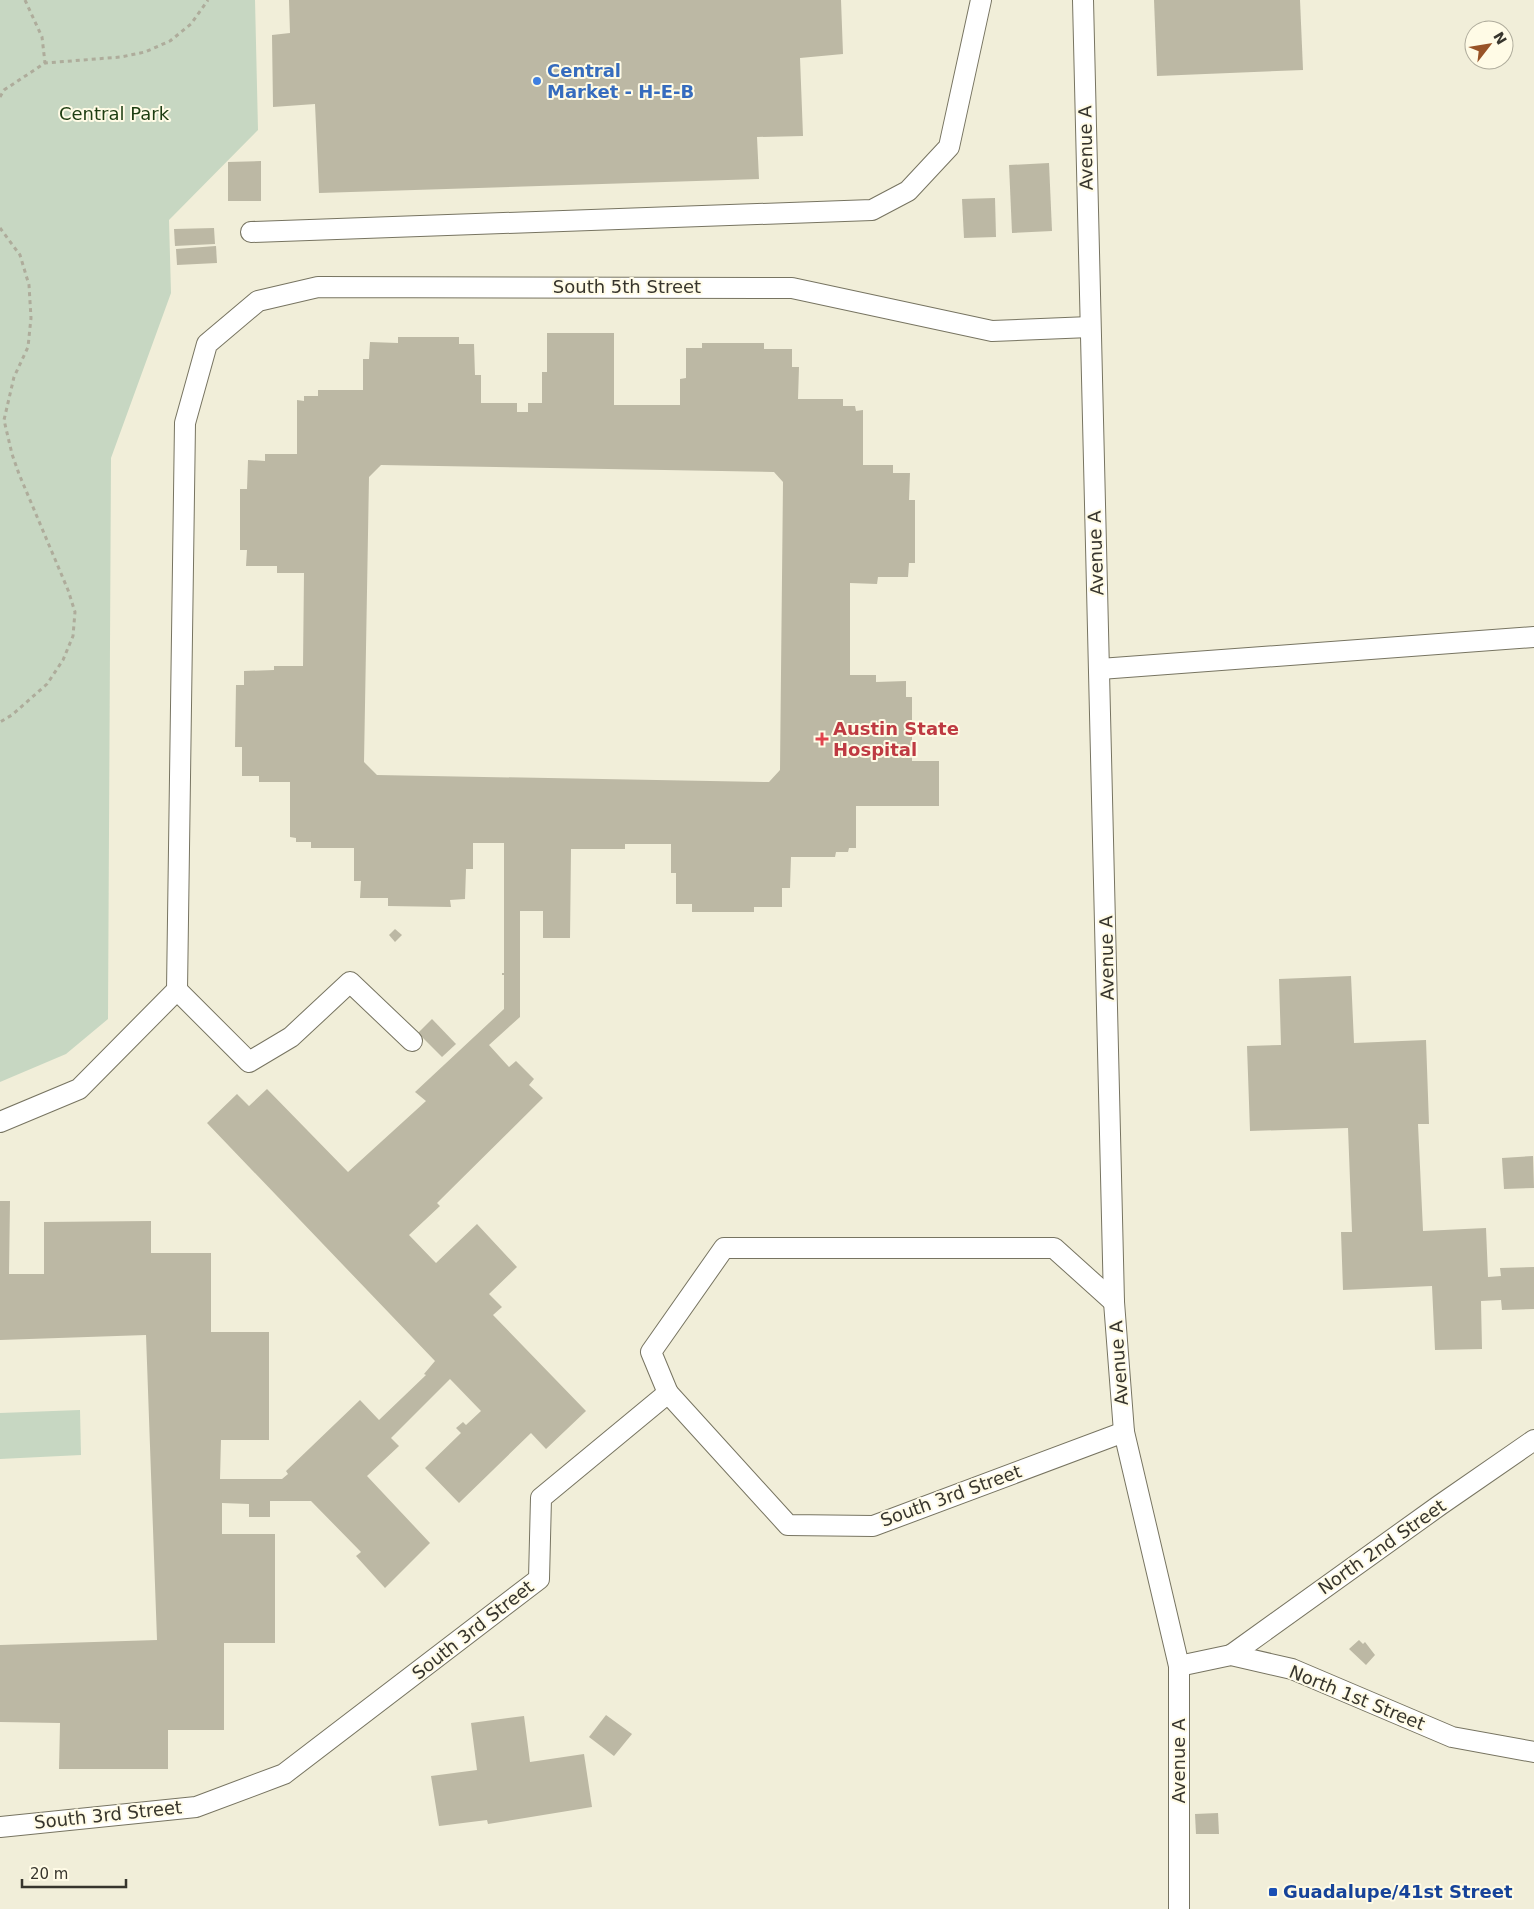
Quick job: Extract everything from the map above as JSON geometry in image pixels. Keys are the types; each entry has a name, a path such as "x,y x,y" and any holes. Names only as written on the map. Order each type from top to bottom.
{"lane":[{"path":"251,232 872,210 908,191 949,147 981,0"},
{"name":"Avenue A","path":"1083,0 1114,1302 1124,1432 1180,1666 1179,1909"},
{"name":"South 5th Street","path":"177,990 185,423 207,344 258,301 318,287 792,288 992,331 1090,327"},
{"path":"1100,669 1534,637"},
{"path":"0,1122 80,1089 177,990 249,1062 291,1037 350,982 412,1041"},
{"path":"668,1393 651,1352 724,1248 1054,1248 1114,1302"},
{"name":"South 3rd Street","path":"0,1826 196,1807 284,1774 539,1579 541,1498 668,1393 788,1524 873,1526 1124,1432"},
{"name":"North 2nd Street","path":"1231,1655 1534,1440"},
{"name":"North 1st Street","path":"1180,1666 1231,1655 1292,1669 1452,1737 1534,1752"}],"path":[{"path":"25,0 42,37 45,64"},
{"path":"0,96 4,90 45,64 121,57 145,52 170,41 191,24 208,0"},
{"path":"0,228 20,255 29,285 31,318 28,347 14,377 4,420 14,461 68,590 75,612 73,636 58,668 47,684 12,715 0,722"}],"green space":[{"name":"Central Park","path":"0,0 255,0 258,130 169,220 171,293 111,458 108,1019 66,1054 0,1082"},
{"path":"80,1410 81,1455 0,1459 0,1413"}],"building":[{"name":"Central Market - H-E-B","path":"289,0 841,0 843,54 800,58 803,136 757,137 759,179 319,193 315,104 273,107 272,35 290,33"},
{"path":"1154,0 1300,0 1303,70 1157,76"},
{"path":"261,161 261,201 228,201 228,162"},
{"path":"1049,163 1052,231 1012,233 1009,165"},
{"path":"995,198 996,237 964,238 962,199"},
{"path":"214,228 215,244 175,246 174,229"},
{"path":"216,246 217,263 177,265 176,249"},
{"path":"547,333 614,333 614,405 680,405 680,379 686,378 686,348 702,348 702,343 764,343 764,349 792,349 792,367 799,367 798,399 843,399 843,406 855,406 856,411 863,410 863,465 893,465 893,473 910,473 909,500 915,500 915,563 909,563 908,577 878,577 877,584 850,583 850,675 876,675 876,682 906,681 906,697 912,697 912,761 939,761 939,806 856,806 856,848 849,848 848,852 836,852 835,857 791,857 790,888 782,888 782,907 754,907 754,912 692,912 692,904 676,904 676,873 671,873 671,844 625,844 625,849 571,849 570,938 543,938 543,911 520,911 520,1017 489,1045 509,1067 516,1061 534,1079 529,1085 543,1098 437,1203 440,1206 409,1235 436,1263 477,1224 517,1267 489,1294 502,1307 493,1315 586,1411 546,1449 531,1433 459,1503 425,1468 461,1433 456,1428 463,1422 466,1425 481,1411 450,1379 391,1438 399,1446 367,1476 430,1543 385,1588 356,1556 361,1552 311,1501 270,1501 270,1517 249,1517 249,1504 222,1503 222,1534 275,1534 275,1643 224,1643 224,1730 168,1730 168,1769 59,1769 60,1723 0,1722 0,1645 157,1640 146,1335 0,1340 0,1201 10,1201 9,1274 44,1274 44,1222 151,1221 151,1253 211,1253 211,1332 269,1332 269,1440 221,1440 220,1479 282,1479 288,1474 286,1471 360,1400 379,1420 426,1375 424,1374 435,1361 207,1123 237,1094 249,1106 267,1089 348,1172 426,1101 415,1092 504,1009 504,975 502,973 504,973 504,843 473,843 473,869 466,869 465,899 450,900 451,907 388,906 388,898 360,898 361,881 354,881 354,848 311,848 311,842 296,842 296,838 290,837 290,782 259,782 259,776 242,776 242,747 235,747 236,685 244,685 244,671 274,670 274,666 303,666 304,573 277,573 277,566 246,566 247,550 240,550 240,489 247,489 248,460 265,461 265,454 297,454 297,400 304,401 304,396 318,396 318,390 363,390 363,359 369,359 370,342 398,343 398,337 459,337 459,344 474,344 475,375 481,375 481,403 517,403 517,412 528,412 528,403 542,403 542,372 547,372","holes":["381,465 774,472 783,482 780,770 769,782 377,775 364,762 369,477"]},
{"path":"395,929 402,935 395,942 389,935"},
{"path":"1351,976 1354,1043 1426,1040 1429,1124 1418,1124 1423,1231 1486,1228 1488,1277 1501,1276 1500,1268 1534,1267 1534,1309 1502,1310 1501,1300 1481,1301 1482,1349 1435,1350 1432,1286 1343,1290 1341,1232 1352,1232 1348,1128 1250,1131 1247,1046 1281,1045 1279,979"},
{"path":"432,1019 456,1044 442,1057 418,1033"},
{"path":"1533,1156 1534,1188 1504,1189 1502,1158"},
{"path":"1359,1640 1363,1644 1365,1642 1375,1655 1366,1665 1349,1649"},
{"path":"606,1715 632,1734 614,1756 589,1737"},
{"path":"524,1716 530,1762 584,1754 592,1807 488,1824 487,1820 439,1826 431,1776 477,1770 471,1723"},
{"path":"1218,1813 1219,1834 1196,1834 1195,1814"}],"place":[{"name":"Central Market - H-E-B","path":"537,81"},
{"name":"Austin State Hospital","path":"822,739"},
{"name":"Guadalupe/41st Street","path":"1273,1892"}]}
